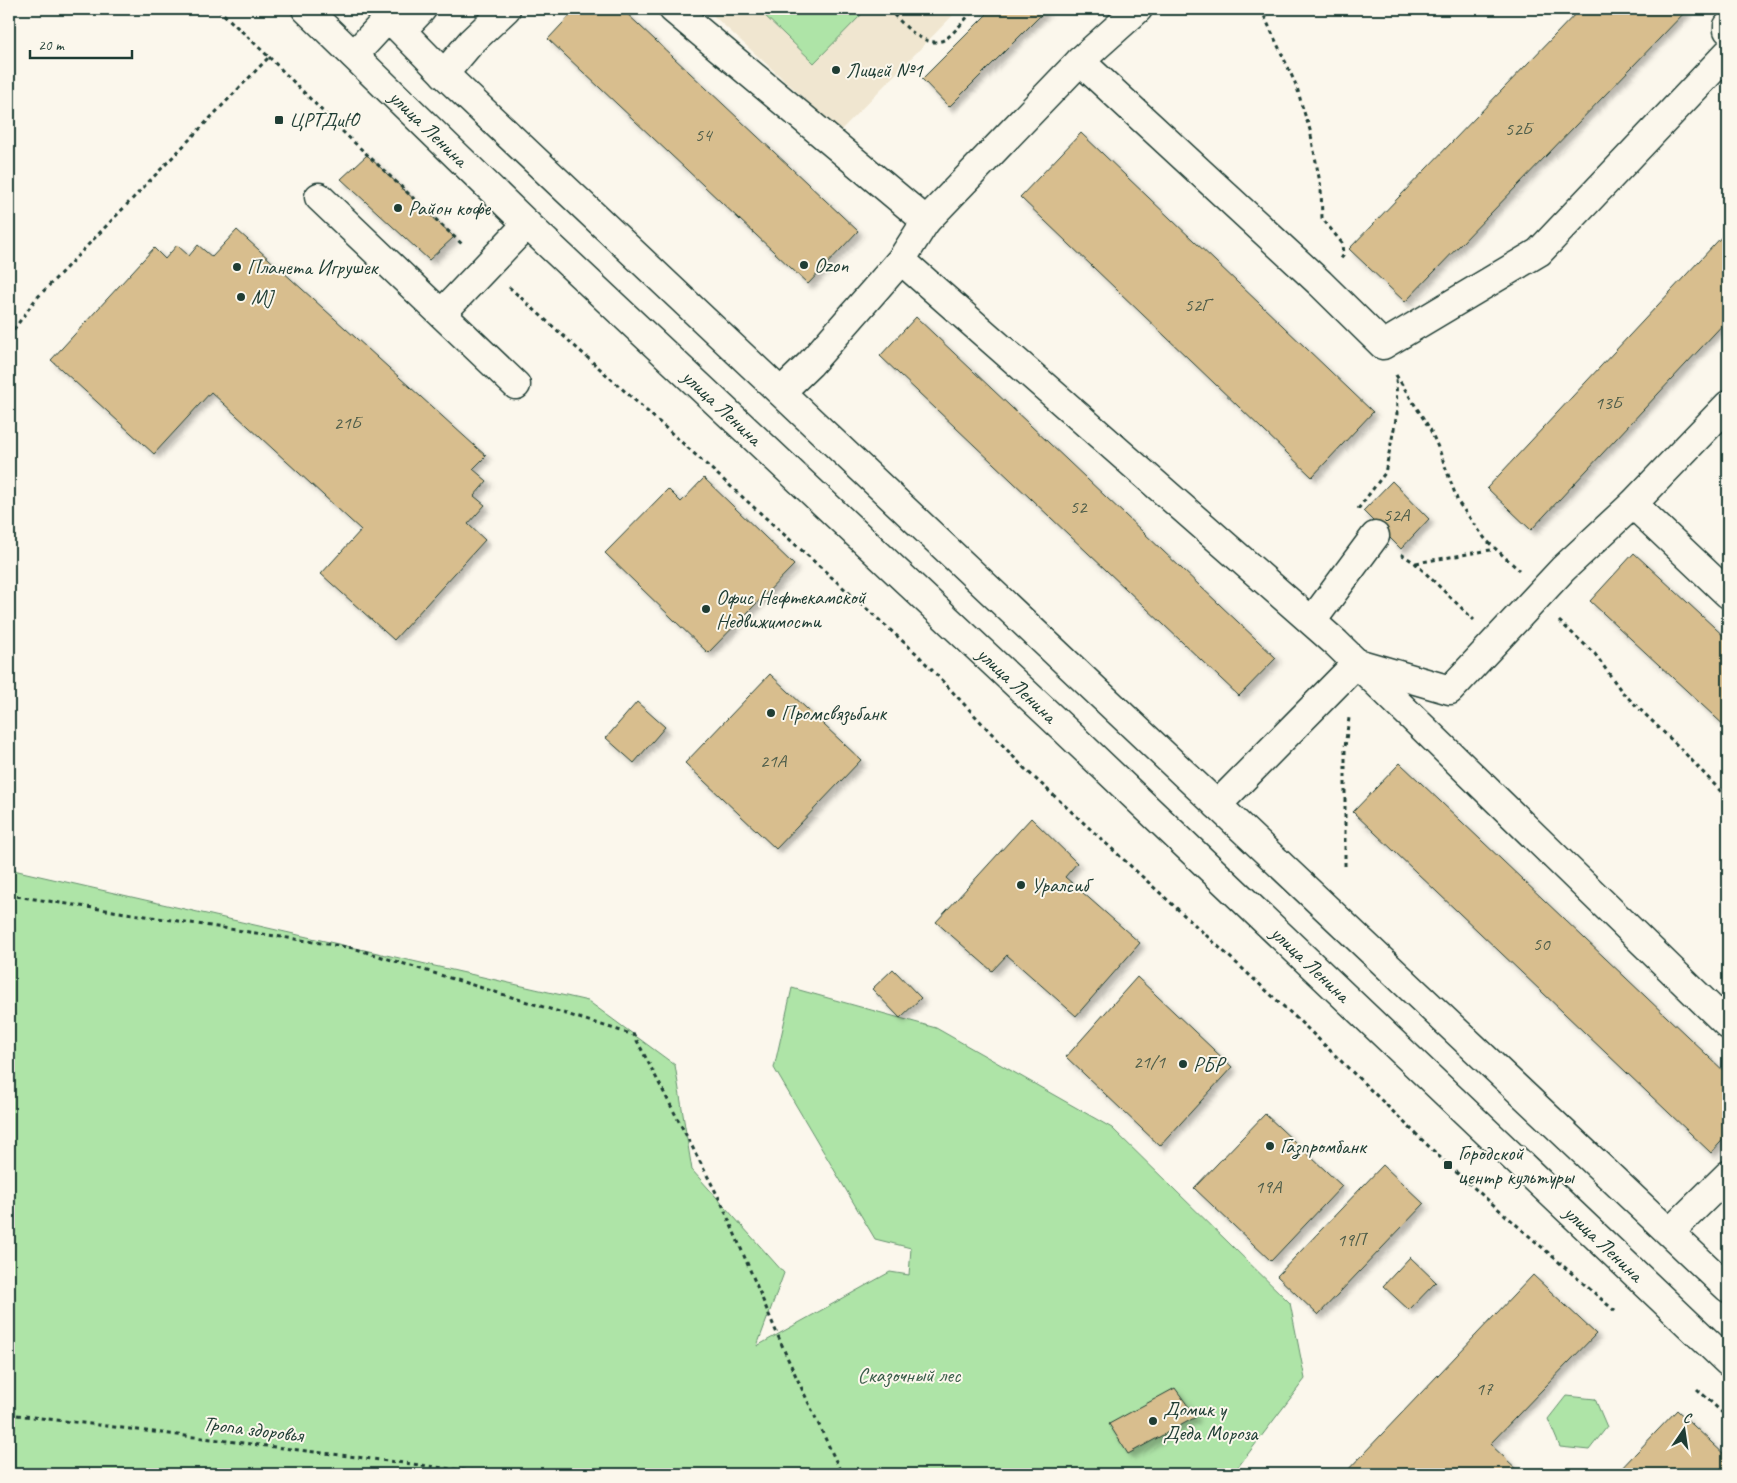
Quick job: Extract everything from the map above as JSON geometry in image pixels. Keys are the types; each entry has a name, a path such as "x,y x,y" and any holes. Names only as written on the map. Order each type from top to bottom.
{"main road":[{"name":"улица Ленина","path":"306,9 527,224 1063,728 1728,1362"},
{"path":"354,55 390,19 422,9"},
{"path":"444,74 471,42 506,9"},
{"path":"674,9 926,221"},
{"path":"780,392 810,364 901,260 926,221 1080,61 1138,9"},
{"path":"390,19 444,74 1728,1288"},
{"path":"1728,26 1728,30"},
{"path":"1080,61 1320,283 1383,345 1539,252 1728,53"},
{"path":"318,197 516,385"},
{"path":"442,313 527,224"},
{"path":"901,260 1312,621 1728,1025"},
{"path":"1357,663 1450,690 1563,569 1633,504 1728,404"},
{"path":"1633,504 1728,594"},
{"path":"1312,621 1375,536"},
{"path":"1218,805 1357,663"},
{"path":"1670,1232 1728,1175"}],"path":[{"path":"218,9 269,57 341,130 487,268 917,654 1025,769 1306,1027 1448,1165 1616,1312"},
{"path":"888,9 922,39 937,42 947,38 974,9"},
{"path":"1261,9 1297,86 1310,130 1321,188 1322,218 1342,243 1343,256 1320,283"},
{"path":"9,336 35,300 269,57"},
{"path":"1383,345 1396,374 1430,429 1458,502 1486,540 1522,573 1539,596 1544,611 1561,623 1595,654 1622,692 1682,748 1728,799"},
{"path":"1385,472 1397,414 1396,374"},
{"path":"1496,641 1415,563 1497,549"},
{"path":"1345,866 1345,747 1357,663"},
{"path":"9,895 354,948 634,1035 722,1204 787,1357 842,1474"},
{"path":"1696,1389 1728,1418"},
{"name":"Тропа здоровья","path":"9,1414 493,1474"}],"shaded area":[{"name":"Лицей №1","path":"706,9 959,9 840,131"}],"green space":[{"path":"758,9 860,9 864,12 814,63"},
{"name":"Сказочный лес","path":"9,869 588,1001 675,1065 692,1170 784,1273 757,1346 890,1272 909,1275 911,1248 875,1239 774,1068 792,988 936,1028 1112,1128 1290,1303 1305,1379 1238,1467 1240,1474 15,1474 9,1254"},
{"path":"1566,1396 1595,1399 1607,1427 1589,1450 1560,1447 1548,1419"}],"building":[{"path":"576,9 622,9 858,231 808,284 548,39"},
{"path":"992,9 1047,9 949,107 922,79"},
{"path":"1580,9 1688,9 1405,302 1349,249"},
{"path":"1081,133 1373,412 1312,477 1020,197"},
{"name":"Район кофе","path":"367,155 454,237 429,260 341,179"},
{"path":"237,230 486,456 473,469 487,481 474,496 485,505 468,524 485,540 394,640 321,574 361,530 211,392 154,454 51,360 154,248 165,259 177,245 189,256 198,245 212,257"},
{"path":"1728,230 1728,319 1531,530 1487,488"},
{"path":"916,317 1276,658 1239,696 880,356"},
{"name":"Офис Нефтекамской Недвижимости","path":"704,478 794,565 708,653 605,553 668,489 681,502"},
{"path":"1392,481 1429,519 1401,549 1363,511"},
{"path":"1634,553 1728,640 1728,729 1590,601"},
{"path":"770,674 861,760 776,849 685,763"},
{"path":"637,702 665,727 634,763 606,738"},
{"path":"1400,763 1728,1075 1728,1134 1711,1153 1353,812"},
{"path":"1031,818 1077,863 1065,877 1140,943 1076,1016 1007,955 992,971 936,922"},
{"path":"893,969 921,998 900,1018 872,989"},
{"path":"1137,977 1232,1067 1160,1146 1066,1057"},
{"path":"1265,1114 1342,1186 1271,1261 1194,1188"},
{"path":"1383,1165 1424,1204 1318,1315 1277,1276"},
{"path":"1410,1257 1436,1282 1409,1310 1383,1286"},
{"path":"1533,1275 1596,1334 1490,1444 1522,1474 1344,1474"},
{"name":"Домик у Деда Мороза","path":"1175,1388 1196,1417 1128,1454 1109,1424"},
{"path":"1677,1410 1728,1458 1728,1467 1721,1474 1616,1474"}],"place":[{"name":"Лицей №1","path":"836,70"},
{"name":"ЦРТДиЮ","path":"279,120"},
{"name":"Район кофе","path":"398,208"},
{"name":"Ozon","path":"804,265"},
{"name":"Планета Игрушек","path":"237,267"},
{"name":"MJ","path":"241,297"},
{"name":"Офис Нефтекамской Недвижимости","path":"706,609"},
{"name":"Промсвязьбанк","path":"771,713"},
{"name":"Уралсиб","path":"1021,885"},
{"name":"РБР","path":"1183,1064"},
{"name":"Газпромбанк","path":"1270,1146"},
{"name":"Городской центр культуры","path":"1448,1165"},
{"name":"Домик у Деда Мороза","path":"1153,1421"}]}
